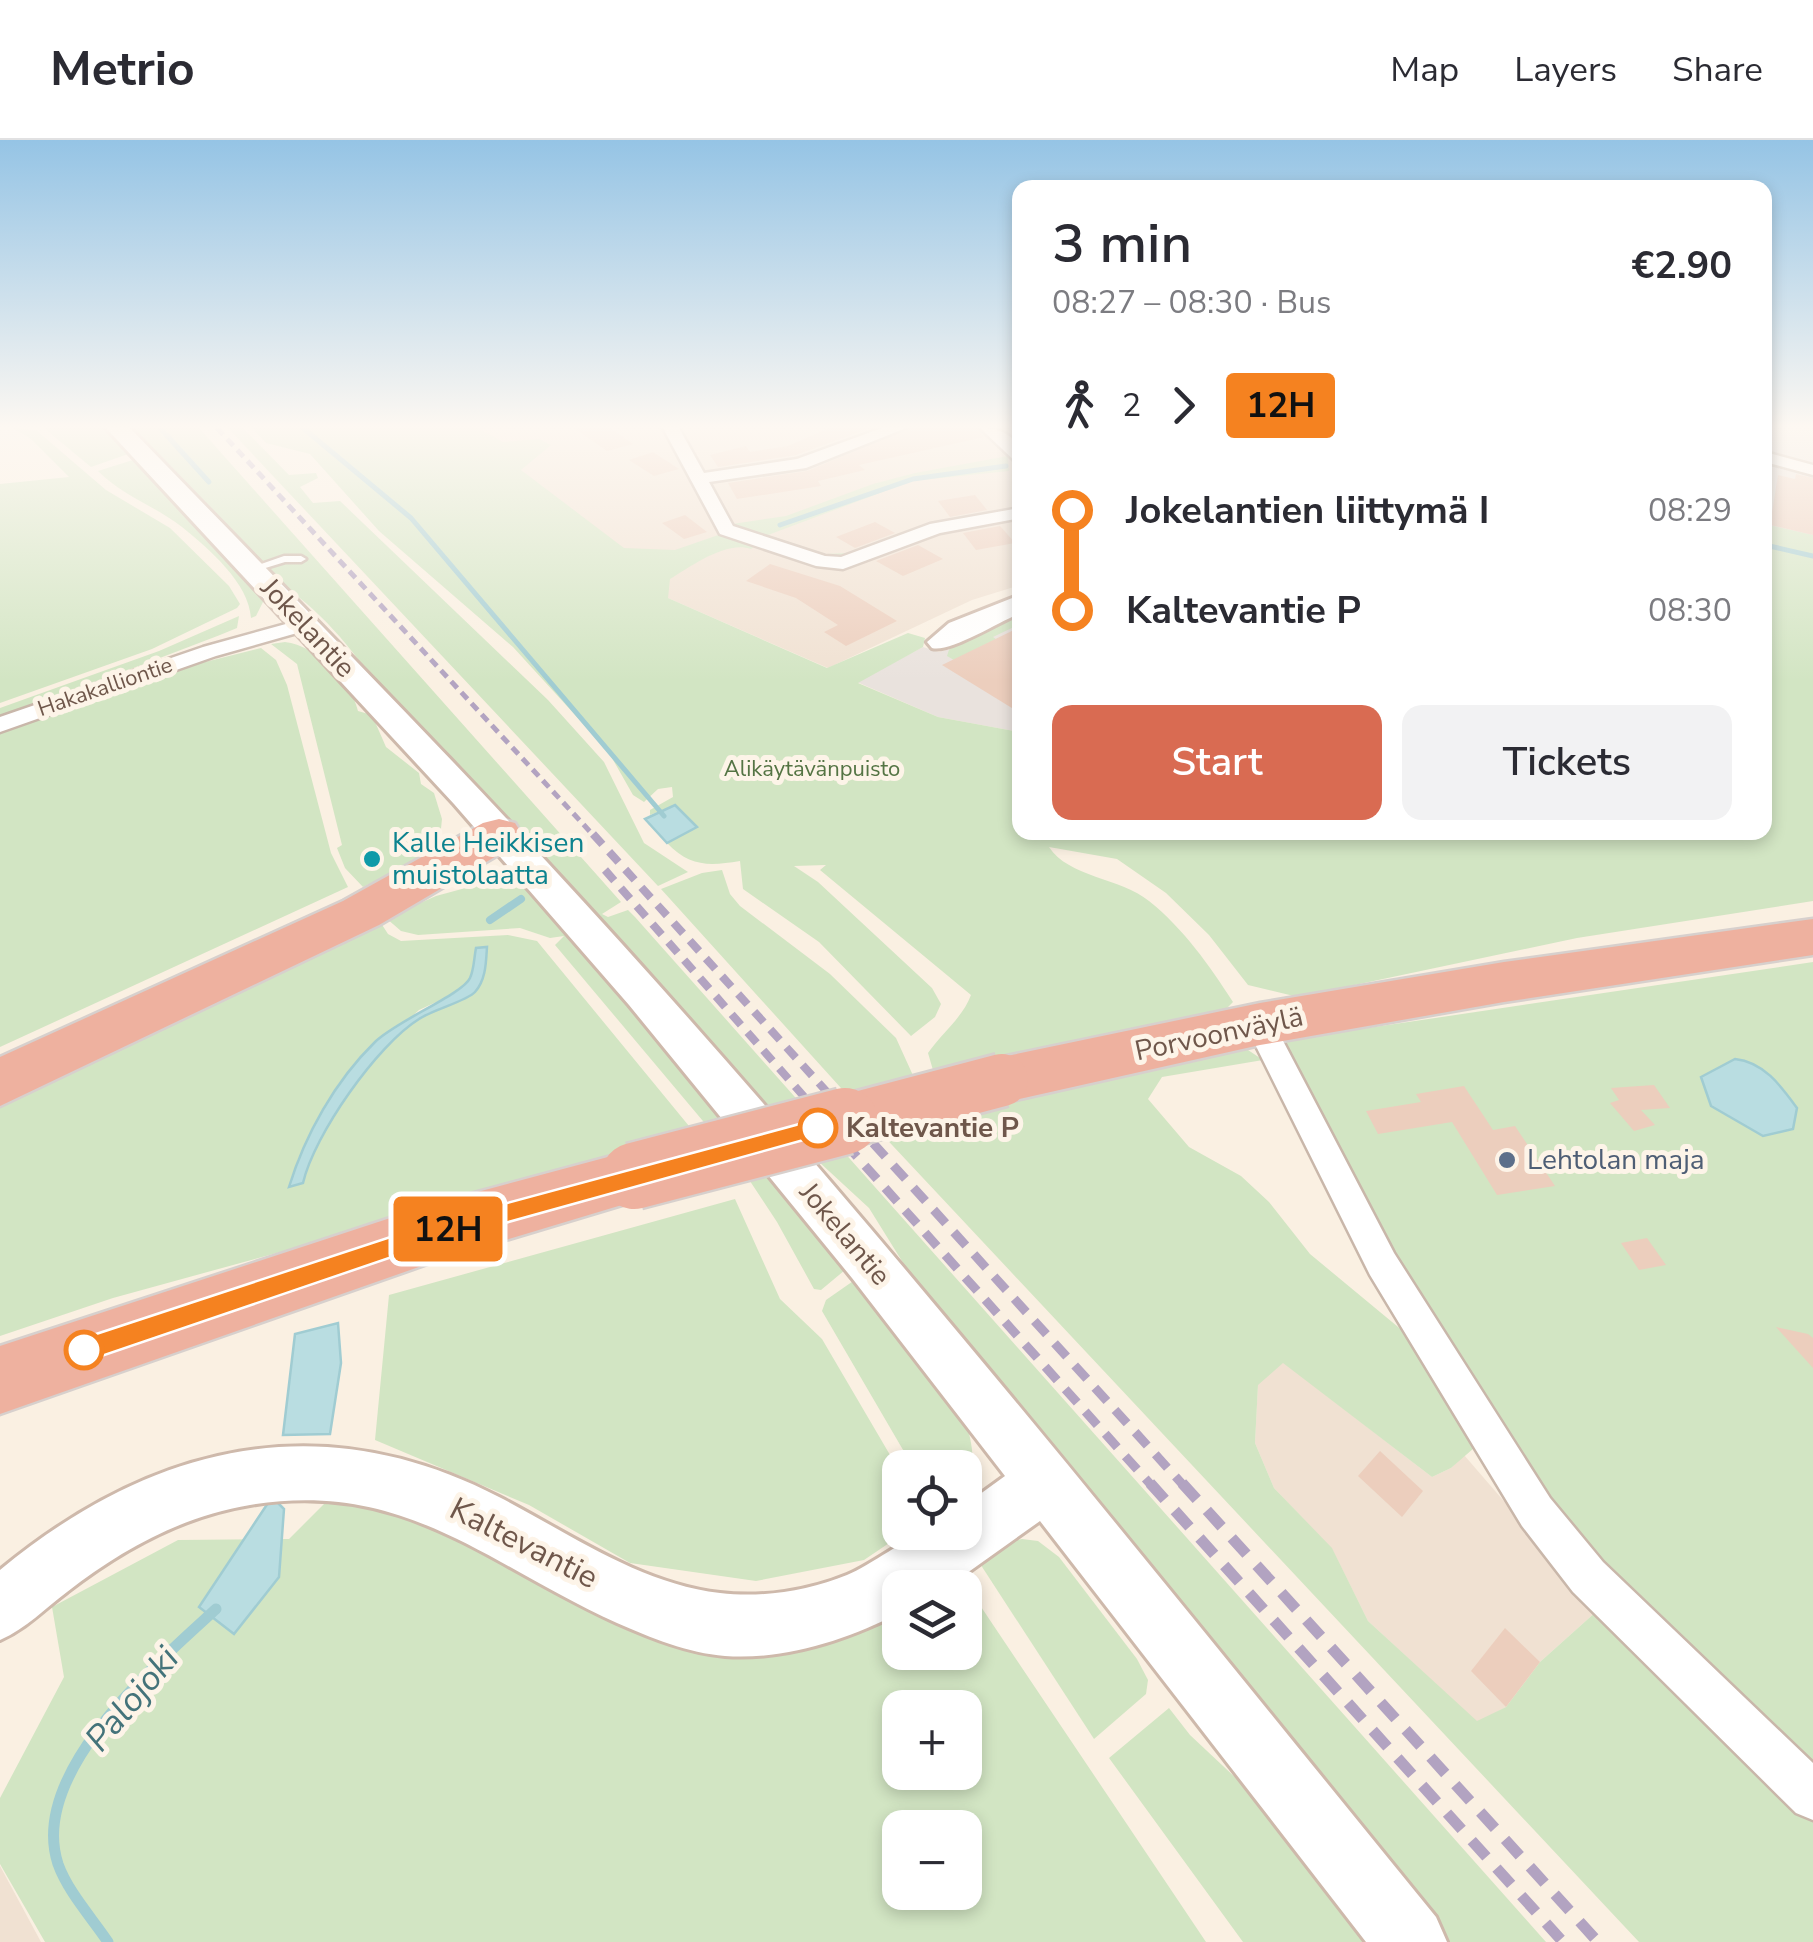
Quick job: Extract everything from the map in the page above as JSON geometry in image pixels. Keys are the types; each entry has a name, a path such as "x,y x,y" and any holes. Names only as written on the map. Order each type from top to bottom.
{"highway":[{"path":"0,1083 509,846"},
{"name":"Porvoonväylä","path":"0,1380 397,1245 634,1176 1002,1080 1260,1024 1504,982 1813,937"}],"street":[{"name":"Jokelantie","path":"198,512 643,994 870,1262 1411,1942"},
{"path":"716,512 726,530 739,538 823,562 856,560 936,528 1012,514"},
{"path":"942,642 959,628 1012,606"},
{"name":"Hakakalliontie","path":"0,725 210,650 261,640 298,618"},
{"path":"1260,1024 1382,1264 1536,1512 1588,1577 1813,1796"},
{"name":"Kaltevantie","path":"8,1595 121,1522 211,1482 264,1474 323,1473 358,1475 423,1492 640,1602 688,1618 727,1626 803,1619 836,1612 888,1588 944,1555 1044,1483"}],"lane":[{"path":"252,569 284,559 301,560"}],"shaded area":[{"path":"567,512 1012,512 1012,588 972,600 828,668 668,598"},
{"path":"1772,512 1813,512 1813,540 1772,529"},
{"path":"1012,617 1012,731 938,717 857,682 923,647 939,652 961,646"},
{"path":"1283,1362 1432,1477 1451,1468 1464,1455 1598,1610 1540,1662 1506,1707 1477,1722 1368,1621 1332,1549 1274,1488 1255,1443 1258,1384"},
{"path":"0,1866 41,1942 0,1942"}],"green space":[{"path":"0,512 143,512 170,528 229,586 240,604 152,649 0,703"},
{"path":"159,512 185,512 260,593 264,600 256,616 251,618 243,592 226,568"},
{"path":"212,512 274,512 621,902 602,914 608,917 628,910 635,917 1546,1942 1439,1942 933,1311 869,1208 805,1149 797,1151 380,690 334,630 276,581"},
{"path":"307,512 352,512 548,700 604,762 644,843 688,872 658,886"},
{"name":"Alikäytävänpuisto","path":"362,512 577,512 624,548 675,550 724,533 756,545 751,549 720,551 688,568 670,579 668,598 827,668 908,633 925,638 923,647 858,683 938,717 1012,731 1012,840 1772,840 1772,526 1813,535 1813,901 1577,938 1298,997 1248,985 1209,935 1166,893 1117,859 1049,847 1069,865 1149,901 1185,936 1233,1002 1224,1011 935,1077 928,1053 958,1018 971,995 820,870 826,865 794,866 818,882 932,988 941,1004 935,1017 911,1036 819,942 743,889 740,861 701,863 675,851 667,843 696,827 675,805 650,815 650,810 673,797 672,787 658,789 644,802 633,795 608,751 513,647"},
{"path":"829,512 768,535 826,554 866,552 834,556 816,554 761,539 732,524"},
{"path":"1012,611 1012,628 993,637 1003,644 954,660 947,656 958,638"},
{"path":"239,616 237,628 0,719 0,708 159,651"},
{"path":"285,642 309,650 331,666 348,688 358,711 372,715 386,747 419,773 421,784 434,793 442,819 439,847 429,856 363,887 345,868 337,848 342,845 297,664 271,644"},
{"path":"261,648 276,660 287,685 331,853 348,887 0,1047 0,731 169,671"},
{"path":"722,870 730,894 740,906 830,974 896,1038 916,1082 850,1098 661,889 702,873"},
{"path":"495,880 509,881 537,895 740,1126 713,1133 555,945 564,936 550,938 520,928 418,935 401,931 386,918 436,896"},
{"path":"379,920 388,934 401,941 508,935 537,941 698,1137 113,1298 0,1336 0,1097","holes":["476,948 485,973 474,993 418,1019 384,1050 333,1117 303,1183 297,1161 339,1083 419,1010 462,990 471,976"]},
{"path":"1813,962 1813,1783 1501,1461 1280,1041"},
{"path":"1228,1047 1248,1050 1263,1060 1162,1077 1148,1099 1189,1147 1241,1176 1269,1202 1310,1254 1415,1341 1474,1448 1451,1468 1432,1477 1283,1363 1258,1385 1255,1443 1274,1488 1332,1548 1368,1621 1477,1721 1506,1707 1540,1662 1598,1610 1813,1820 1813,1942 1639,1942 878,1130"},
{"path":"767,1159 851,1265 821,1290 814,1289 740,1166"},
{"path":"735,1199 780,1299 822,1339 887,1450 882,1450 882,1548 864,1560 756,1581 630,1563 529,1505 375,1440 389,1295"},
{"path":"859,1277 962,1413 971,1450 903,1450 822,1311 826,1300"},
{"path":"333,1495 420,1516 654,1636 882,1608 882,1670 982,1670 982,1608 1206,1942 45,1942 0,1864 0,1798 64,1677 52,1607 178,1540 289,1539"},
{"path":"1022,1539 1038,1541 1059,1557 1137,1659 1148,1680 1146,1694 1094,1739 975,1556 997,1544"},
{"path":"1169,1708 1190,1735 1271,1811 1374,1942 1243,1942 1109,1758"}],"water":[{"path":"675,805 697,827 667,843 645,819"},
{"path":"487,947 486,965 475,992 419,1019 385,1049 333,1117 303,1183 289,1187 323,1110 360,1057 385,1034 465,984 471,975 476,948"},
{"path":"1735,1059 1763,1070 1785,1091 1797,1108 1793,1129 1763,1136 1711,1106 1701,1077"},
{"path":"338,1323 341,1363 330,1434 283,1435 295,1334"},
{"path":"272,1497 284,1509 279,1577 234,1634 199,1607"}],"building":[{"path":"946,512 976,512 950,517"},
{"path":"1772,512 1813,512 1813,535 1772,525"},
{"path":"685,515 707,532 684,539 662,523"},
{"path":"875,522 895,533 855,548 836,537"},
{"path":"1000,526 1012,544 976,550 963,533"},
{"path":"918,545 943,559 903,576 876,561"},
{"path":"770,564 840,586 897,621 846,646 824,632 838,625 796,598 746,581"},
{"path":"1012,631 1012,708 942,665"},
{"path":"1654,1085 1670,1108 1641,1110 1655,1125 1634,1131 1610,1103 1619,1100 1611,1088"},
{"path":"1464,1086 1493,1130 1515,1126 1555,1186 1497,1195 1452,1122 1378,1134 1366,1111 1421,1102 1416,1094"},
{"path":"1647,1238 1666,1265 1639,1270 1621,1243"},
{"path":"1776,1327 1813,1338 1813,1368"},
{"path":"1380,1451 1423,1491 1402,1517 1358,1476"},
{"path":"1505,1628 1540,1662 1506,1707 1471,1671"}],"waterway":[{"path":"404,512 664,816"},
{"path":"780,525 817,512"},
{"path":"1772,547 1813,556"},
{"path":"490,920 521,899"},
{"name":"Palojoki","path":"108,1942 74,1895 58,1864 54,1829 62,1794 79,1758 103,1723 162,1659 216,1609"}],"railway":[{"path":"295,512 595,837"},
{"path":"593,834 856,1124"},
{"path":"605,870 828,1124"},
{"path":"825,1121 1152,1486"},
{"path":"853,1121 1184,1486"},
{"path":"1150,1483 1563,1942"},
{"path":"1182,1483 1598,1942"}],"bus line":[{"name":"12H","path":"84,1350 433,1233 818,1128"}],"place":[{"name":"Kalle Heikkisen muistolaatta","path":"372,859"},
{"name":"Kaltevantie P","path":"818,1128"},
{"name":"Lehtolan maja","path":"1507,1160"}]}
